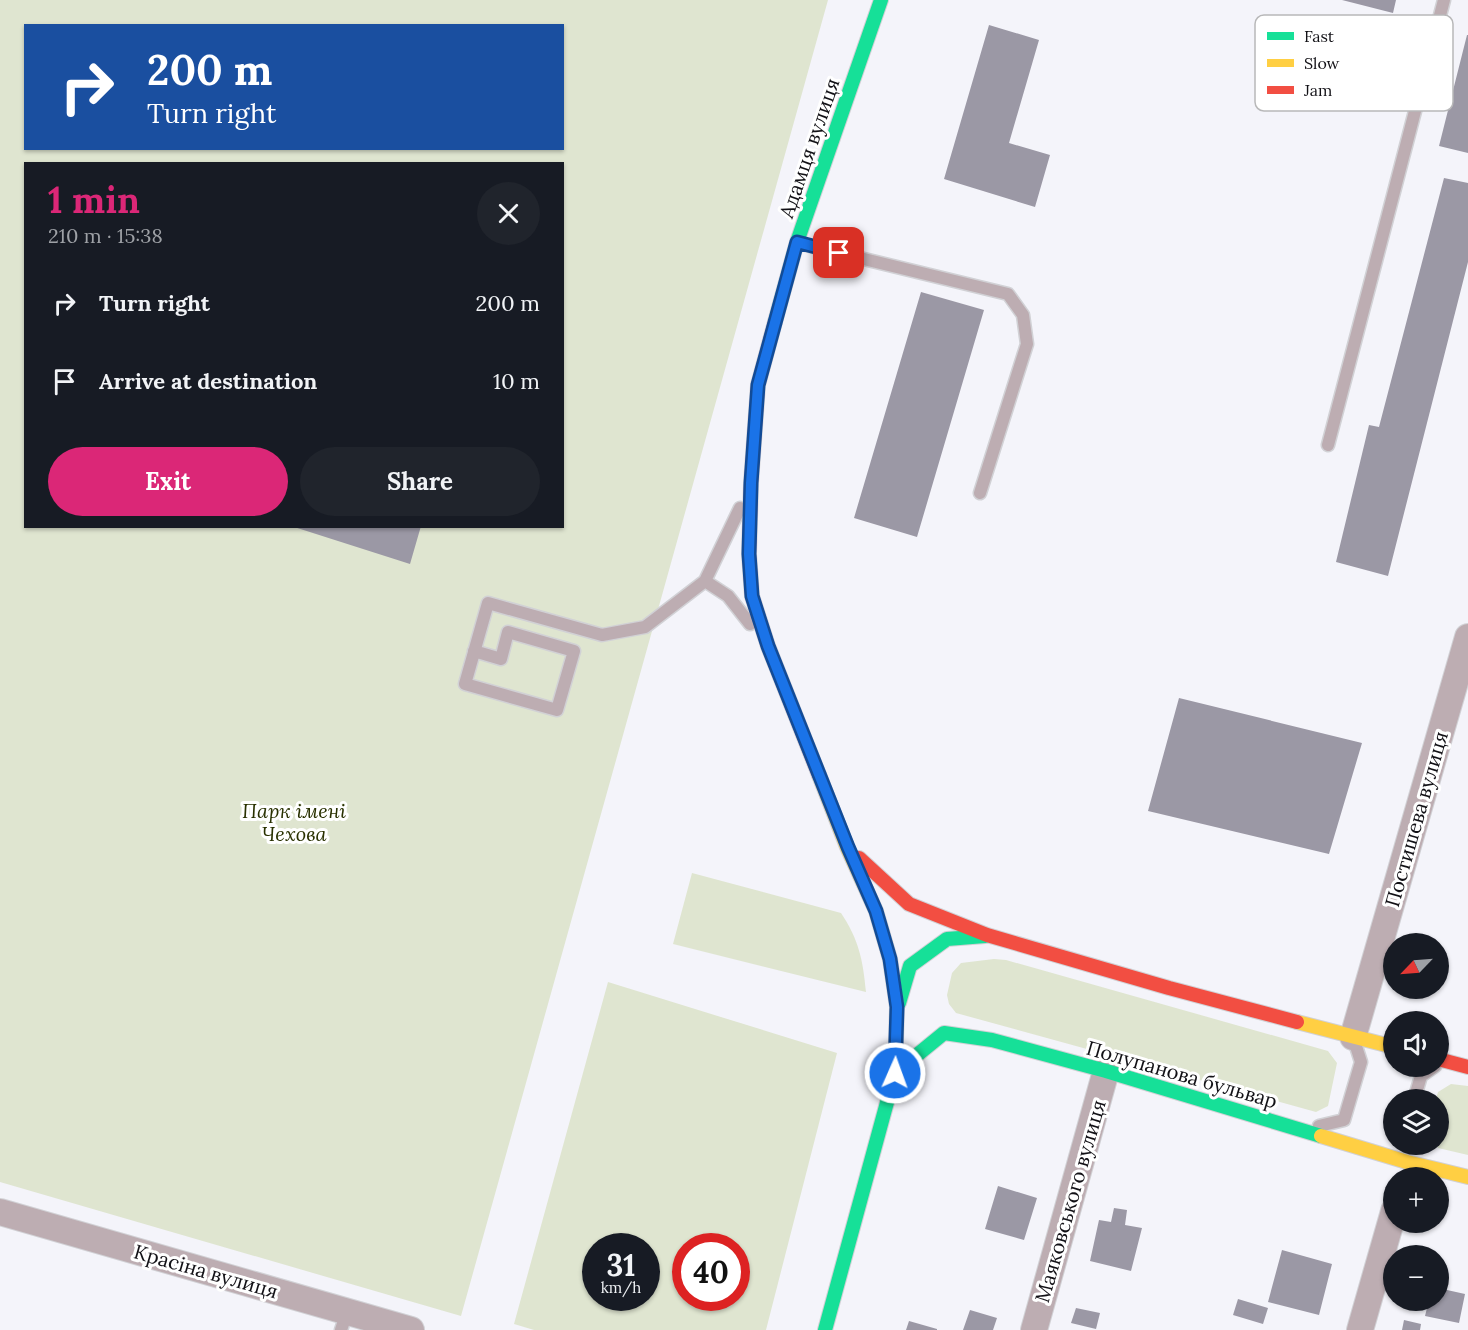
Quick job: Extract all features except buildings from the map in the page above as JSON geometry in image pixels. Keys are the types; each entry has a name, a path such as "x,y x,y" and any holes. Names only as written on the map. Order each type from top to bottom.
{"street":[{"name":"Адамця вулиця","path":"825,1330 895,1073 897,1007 890,959 876,911 768,646 752,596 749,554 751,483 758,385 797,242 881,0"},
{"name":"Постишева вулиця","path":"1353,1037 1468,637"},
{"path":"848,847 909,904 987,935 1169,988 1383,1044"},
{"path":"897,1007 910,966 947,939 987,935"},
{"name":"Полупанова бульвар","path":"895,1073 944,1033 992,1040 1106,1071 1405,1164 1468,1177"},
{"path":"1449,1064 1468,1067"},
{"name":"Маяковського вулиця","path":"1034,1330 1106,1071"},
{"name":"Красіна вулиця","path":"0,1212 344,1321 411,1330"},
{"path":"1360,1330 1388,1233"}],"lane":[{"path":"1440,15 1444,0"},
{"path":"1328,445 1415,111"},
{"path":"797,242 1008,294 1023,315 1027,344 980,493"},
{"path":"474,651 501,659 508,632 574,651 557,710 465,684 474,651 488,603 602,635 645,627 705,581 751,483"},
{"path":"705,581 728,596 768,646"},
{"path":"1304,1131 1344,1120 1361,1062 1353,1037"}],"green space":[{"name":"Парк імені Чехова","path":"0,0 828,0 461,1316 0,1182"},
{"path":"692,873 841,913 852,932 859,951 866,992 673,944"},
{"path":"1006,960 1328,1051 1337,1063 1328,1106 1316,1112 956,1013 949,1004 947,995 952,973 961,963"},
{"path":"608,982 837,1053 766,1330 534,1330 514,1324"},
{"path":"1451,1084 1468,1086 1468,1155 1449,1151 1449,1089 1443,1089"}],"traffic: fast":[{"path":"775,322 797,242 881,0"},
{"path":"899,1003 910,966 947,939 985,936"},
{"path":"895,1073 944,1033 992,1040 1106,1071 1321,1136"},
{"path":"825,1330 889,1095"}],"traffic: slow":[{"path":"819,775 847,847 876,911 890,959 897,1007 895,1073 889,1095"},
{"path":"1297,1022 1383,1044"},
{"path":"1321,1136 1407,1162 1468,1177"}],"traffic: jam":[{"path":"775,322 758,385 751,483 749,554 752,596 768,646 819,775"},
{"path":"859,858 909,904 987,935 1169,988 1297,1022"},
{"path":"1449,1062 1468,1067"}],"route":[{"path":"839,253 797,242 758,385 749,554 752,596 768,646 876,911 890,959 897,1007 895,1073"}]}
